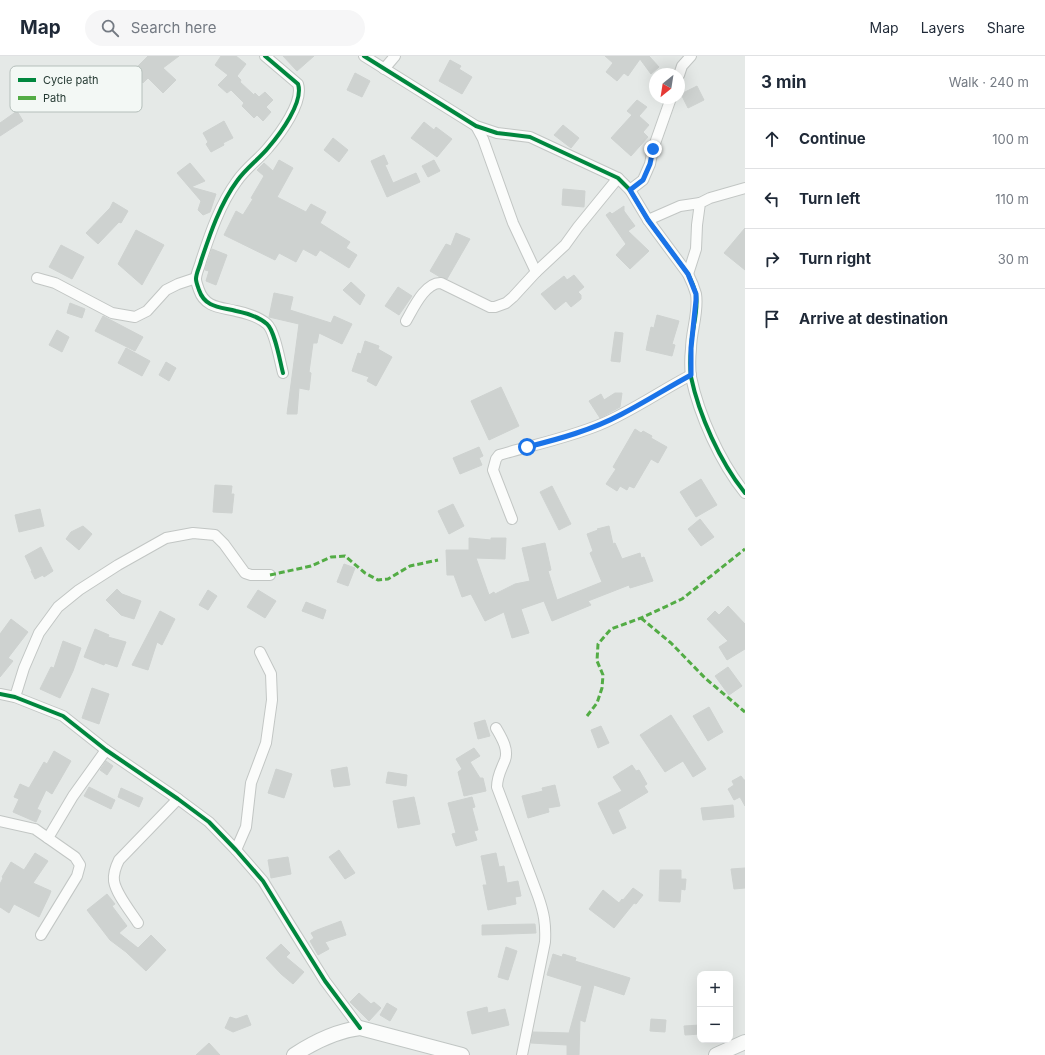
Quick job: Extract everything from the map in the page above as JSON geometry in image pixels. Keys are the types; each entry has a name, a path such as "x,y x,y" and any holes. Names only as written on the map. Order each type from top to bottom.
{"street":[{"path":"265,56 298,84 300,89 296,105 280,132 268,148 237,181 225,201 217,217 196,278 200,292 206,302 218,308 235,310 252,315 268,325 276,343 283,373"},
{"path":"364,56 476,126 497,134 530,137 618,178 630,190 648,220 688,274 696,294 691,348 691,375 701,411 714,442 739,486 745,493"},
{"path":"384,69 395,56"},
{"path":"681,68 691,56"},
{"path":"630,190 643,180 650,164 653,149 669,104"},
{"path":"476,126 483,139 513,223 536,272"},
{"path":"406,321 419,298 435,282 441,283 490,307 495,307 506,303 565,245 618,178"},
{"path":"648,220 680,206 700,203 710,198 745,188"},
{"path":"688,274 696,250 700,203"},
{"path":"37,278 55,283 112,313 135,317 147,311 166,290 196,278"},
{"path":"512,519 493,470 496,459 499,455 558,440 600,425 691,375"},
{"path":"15,697 24,668 39,633 58,607 79,590 118,565 166,538 193,533 215,535 224,544 245,572 251,575 270,575"},
{"path":"236,850 246,827 251,783 266,744 272,700 271,674 260,652"},
{"path":"0,694 15,697 63,716 106,750 210,822 263,881 322,975 360,1028"},
{"path":"496,728 506,751 506,759 499,771 497,787 544,913 546,926 545,942 522,1055"},
{"path":"48,838 73,796 106,750"},
{"path":"138,923 120,896 114,882 115,870 119,860 178,799"},
{"path":"0,821 35,829 75,858 80,865 77,876 41,935"},
{"path":"294,1055 333,1034 348,1029 360,1028 462,1055"},
{"path":"716,1055 745,1042"}],"building":[{"path":"148,56 179,56 163,68 176,80 163,93 148,78 142,83 142,66 138,66"},
{"path":"221,56 236,56 246,64 237,76 241,80 240,82 254,95 255,93 259,97 265,92 273,100 266,107 271,112 263,121 257,115 254,118 242,106 244,103 231,90 227,93 218,85 228,75 215,65"},
{"path":"283,56 314,56 297,71"},
{"path":"605,56 649,56 659,67 649,68 649,71 640,59 628,76 624,73 617,81 606,72 613,63"},
{"path":"450,60 461,66 459,69 472,77 462,94 439,81"},
{"path":"355,73 370,81 362,97 347,90"},
{"path":"697,86 704,100 688,108 685,102 685,92"},
{"path":"637,100 647,107 639,116 649,125 643,132 648,137 631,156 611,138 632,115 627,111"},
{"path":"16,112 18,112 23,121 0,136 0,123"},
{"path":"224,121 233,138 211,152 206,144 208,142 203,133"},
{"path":"424,122 434,130 436,127 452,139 437,157 411,138"},
{"path":"563,125 579,138 571,148 554,135"},
{"path":"333,138 348,150 339,162 324,150"},
{"path":"384,155 388,164 385,165 393,183 416,173 420,182 387,197 371,161"},
{"path":"279,160 293,168 277,197 306,212 311,204 326,212 320,223 350,242 346,248 357,255 349,268 320,250 316,256 303,249 296,262 279,253 275,260 224,235 236,211 243,215 253,199 251,198 264,176 257,170 264,163 273,171"},
{"path":"434,160 440,171 428,177 422,166"},
{"path":"190,163 205,181 191,187 216,194 210,212 203,215 198,210 201,201 177,173"},
{"path":"563,189 585,191 584,207 562,205"},
{"path":"113,202 128,211 121,223 119,222 98,244 86,233 110,208"},
{"path":"624,206 624,211 635,226 628,231 649,251 630,269 616,255 626,244 606,215 610,212 612,214"},
{"path":"745,228 745,270 724,253"},
{"path":"136,230 164,245 142,285 118,264"},
{"path":"456,233 470,239 447,279 430,271 446,244 451,246"},
{"path":"61,245 84,257 72,279 49,267"},
{"path":"212,249 227,255 216,285 206,281 209,271 205,270"},
{"path":"574,275 584,287 578,292 581,295 581,299 571,307 566,301 555,310 541,294 564,276 567,280"},
{"path":"351,282 365,295 360,305 343,290"},
{"path":"398,287 412,296 399,315 385,306"},
{"path":"274,293 293,297 290,310 331,323 334,316 352,324 342,344 319,333 317,343 313,343 309,372 311,373 309,390 299,388 297,414 287,414 299,324 269,317"},
{"path":"70,303 85,309 82,318 67,313"},
{"path":"657,315 679,321 672,344 675,345 672,356 646,350 651,327 654,328"},
{"path":"103,316 143,337 135,351 95,331"},
{"path":"57,330 69,337 62,352 49,345"},
{"path":"615,332 623,333 620,362 611,361"},
{"path":"365,341 379,346 378,349 392,357 376,386 367,381 369,377 352,371 358,353 361,354"},
{"path":"126,348 150,361 142,376 118,363"},
{"path":"166,362 176,368 169,381 159,375"},
{"path":"501,387 519,426 489,440 471,401"},
{"path":"615,393 622,393 620,407 600,418 589,401 601,394 604,400"},
{"path":"635,429 641,433 643,431 652,436 651,438 667,447 658,463 651,459 634,488 629,486 627,490 620,486 617,491 606,484 616,469 613,467"},
{"path":"479,447 483,456 479,458 482,465 460,474 453,458"},
{"path":"701,479 717,505 696,517 680,492"},
{"path":"215,485 232,486 231,494 234,494 232,513 213,512"},
{"path":"552,486 571,524 559,530 540,492"},
{"path":"453,504 464,526 449,534 438,511"},
{"path":"40,509 44,526 19,532 15,515"},
{"path":"700,519 714,537 701,546 688,529"},
{"path":"83,526 92,534 79,550 66,539 71,532"},
{"path":"609,526 613,544 615,543 622,559 640,553 641,558 644,557 653,581 630,588 629,585 588,601 591,605 552,621 544,601 521,609 529,633 512,638 504,612 485,621 471,594 462,597 454,575 447,575 446,550 469,550 469,538 491,540 491,538 506,538 505,559 476,558 489,595 494,592 495,594 515,584 530,581 522,548 545,543 551,570 548,571 557,600 602,582 590,553 593,551 587,534 598,530 597,529"},
{"path":"41,547 53,571 44,577 43,575 35,579 25,556"},
{"path":"344,564 355,568 348,586 337,582"},
{"path":"117,589 122,594 141,601 134,619 121,615 106,600"},
{"path":"208,590 217,596 208,610 199,605"},
{"path":"258,590 276,601 265,618 247,607"},
{"path":"306,602 326,610 323,619 302,611"},
{"path":"728,606 745,624 745,649 727,660 719,647 728,641 707,619 715,611 719,615"},
{"path":"160,611 175,619 162,645 157,642 148,670 132,665"},
{"path":"11,619 28,632 8,658 13,661 0,677 0,634"},
{"path":"95,629 109,635 108,637 126,642 117,667 105,663 104,665 84,657"},
{"path":"63,641 81,648 73,671 60,698 40,689 51,667 54,668"},
{"path":"728,667 742,686 729,695 715,676"},
{"path":"92,688 109,694 99,724 82,718"},
{"path":"709,707 723,732 708,741 693,716"},
{"path":"671,715 706,769 693,777 683,761 665,772 640,735"},
{"path":"485,720 490,736 478,739 474,723"},
{"path":"601,726 609,743 598,748 591,730"},
{"path":"474,748 480,756 470,762 480,778 483,778 486,791 464,796 458,772 462,769 456,759"},
{"path":"54,751 71,761 52,794 46,790 37,809 41,811 36,822 13,812 19,799 14,797 20,784 29,788 44,762 47,764"},
{"path":"106,761 113,766 107,775 100,770"},
{"path":"632,765 636,771 639,770 647,784 644,786 648,792 618,810 626,828 613,834 598,803 622,791 613,777"},
{"path":"347,767 350,785 334,787 331,770"},
{"path":"276,769 292,774 284,798 268,793"},
{"path":"388,772 407,775 406,786 386,783"},
{"path":"741,776 745,780 745,806 740,797 734,800 728,789 734,785 732,781"},
{"path":"555,785 560,806 548,808 549,812 528,818 522,796 543,791 542,788"},
{"path":"89,787 115,800 111,809 84,796"},
{"path":"121,788 143,798 139,807 118,797"},
{"path":"414,797 420,824 398,828 393,801"},
{"path":"472,797 475,807 472,808 478,830 474,831 477,840 456,846 452,834 456,833 448,803"},
{"path":"733,805 734,817 703,820 701,808"},
{"path":"339,850 355,873 345,879 329,857"},
{"path":"35,853 48,861 33,883 51,891 49,896 39,917 14,904 9,913 0,907 0,884 3,878 2,877 11,862 24,870"},
{"path":"496,853 499,867 504,866 507,883 518,881 521,896 515,897 516,904 488,910 483,885 487,885 481,856"},
{"path":"288,857 291,874 271,878 268,860"},
{"path":"745,868 745,888 734,889 731,869"},
{"path":"660,870 681,870 681,879 686,879 685,890 681,889 680,902 659,901"},
{"path":"633,888 643,895 636,904 634,903 614,928 589,909 603,890 619,903"},
{"path":"107,894 115,904 112,906 127,926 119,933 138,948 151,935 166,950 146,971 126,952 110,940 87,910"},
{"path":"341,921 346,935 325,942 329,949 318,955 310,941 314,938 311,933"},
{"path":"535,924 536,933 482,935 482,925"},
{"path":"281,944 290,953 286,957 304,972 293,984 266,958"},
{"path":"506,947 517,951 508,980 498,977"},
{"path":"553,954 562,957 563,954 576,958 575,961 630,978 624,995 594,985 585,1022 580,1020 579,1055 567,1055 567,1045 531,1043 533,1032 569,1033 582,986 547,975"},
{"path":"359,993 371,1004 374,1002 381,1008 369,1021 350,1002"},
{"path":"387,1003 397,1009 390,1021 380,1015"},
{"path":"487,1007 488,1013 505,1009 509,1025 472,1034 467,1012"},
{"path":"247,1015 251,1025 233,1032 225,1028 230,1017 236,1019"},
{"path":"651,1019 666,1020 665,1032 650,1031"},
{"path":"697,1025 697,1034 685,1035 684,1026"},
{"path":"209,1043 220,1055 196,1055"}],"marked path":[{"path":"587,716 597,703 602,688 603,675 597,661 598,644 611,629 641,618 682,599 745,549"},
{"path":"270,575 311,566 331,557 345,556 365,573 378,580 388,579 410,566 438,560"},
{"path":"641,618 671,643 705,678 745,712"}],"cycle path":[{"path":"265,56 298,84 298,100 290,118 279,135 241,176 225,199 212,230 197,272 196,279 202,296 209,304 252,316 267,324 275,340 283,373"},
{"path":"364,56 476,126 497,133 530,137 618,178 630,190 648,220 688,274 693,286 697,301 691,342 691,377 699,407 712,438 727,467 745,493"},
{"path":"0,694 15,697 63,716 106,750 209,822 263,881 325,981 360,1028"}],"route":[{"path":"527,447 558,440 600,425 691,375 691,348 696,308 696,294 688,274 648,220 630,190 643,180 650,164 653,149"}]}
